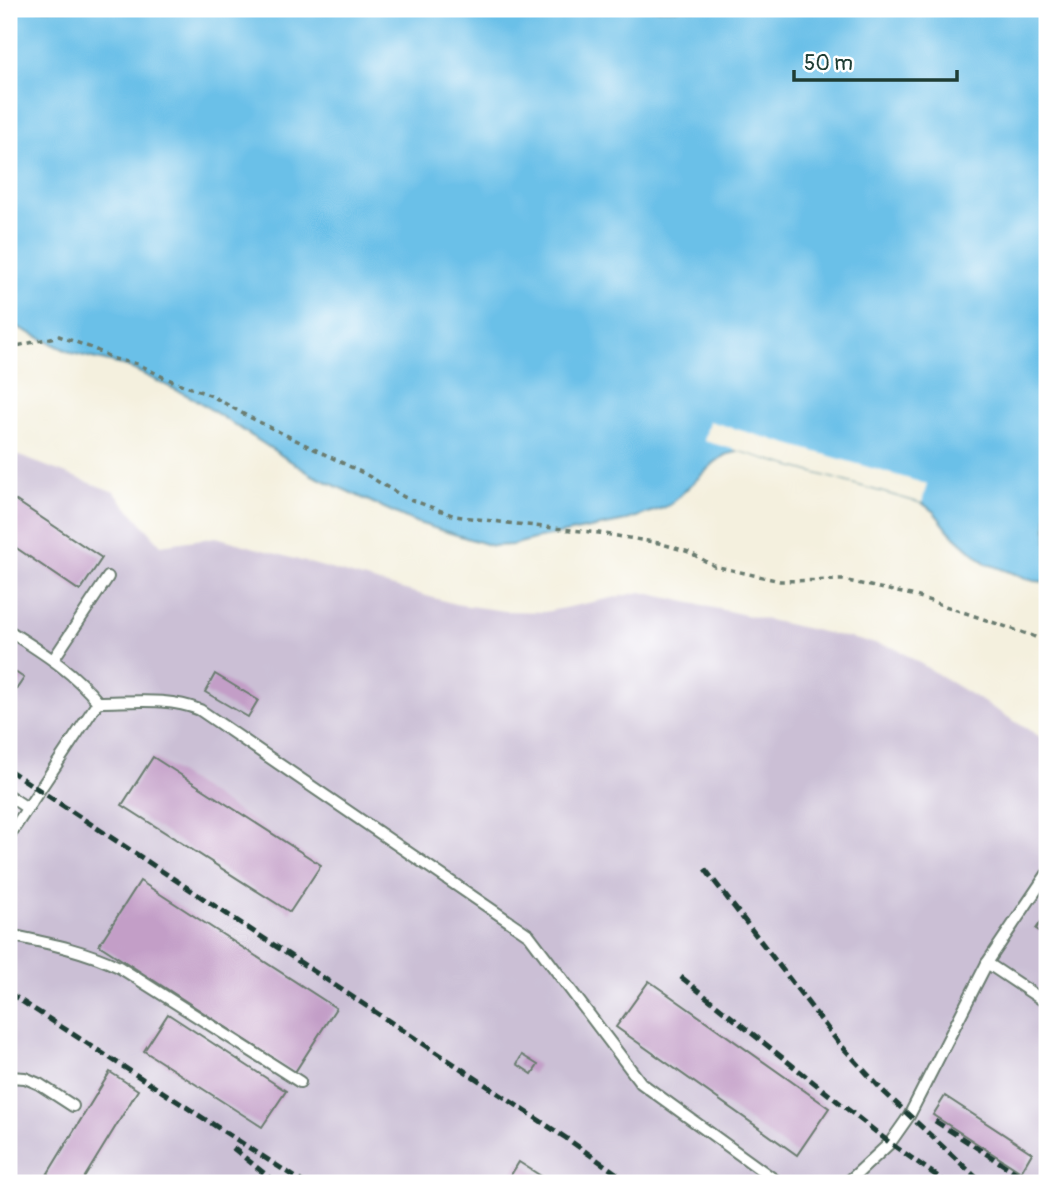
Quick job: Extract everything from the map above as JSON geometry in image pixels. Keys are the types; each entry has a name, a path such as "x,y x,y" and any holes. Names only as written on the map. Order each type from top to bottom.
{"lane":[{"path":"53,660 108,577"},
{"path":"9,631 65,668 98,702"},
{"path":"9,836 98,702"},
{"path":"98,702 174,702 200,710 529,935 641,1083 779,1183"},
{"path":"9,796 27,808"},
{"path":"847,1183 890,1143 909,1116 987,963 1047,874"},
{"path":"9,935 79,951 119,967 300,1082"},
{"path":"987,963 1047,1003"},
{"path":"9,1077 25,1078 39,1084 73,1106"}],"path":[{"path":"9,345 17,346 59,336 114,359 138,364 165,378 212,396 270,428 365,474 404,497 455,516 659,543 689,552 713,566 780,581 843,580 870,585 916,596 1047,643"}],"shaded area":[{"path":"9,452 114,492 161,545 216,537 455,604 504,611 545,612 641,592 895,648 1047,741 1047,1183 9,1183"}],"water":[{"path":"9,9 1047,9 1047,582 1034,581 985,563 922,503 740,451 725,455 670,505 660,509 621,522 512,545 492,546 415,522 312,475 193,398 126,366 72,353 9,323"}],"pier":[{"path":"709,421 927,484 922,503 704,441"}],"building":[{"path":"9,496 102,558 80,591 9,543"},
{"path":"9,668 24,678 9,700"},
{"path":"215,674 258,700 248,717 205,692"},
{"path":"153,757 321,865 290,912 122,805"},
{"path":"140,881 336,1008 295,1072 99,945"},
{"path":"1047,913 1047,936 1036,929"},
{"path":"649,981 829,1108 797,1155 616,1027"},
{"path":"168,1014 286,1091 262,1127 144,1051"},
{"path":"522,1055 538,1065 532,1074 517,1064"},
{"path":"110,1072 138,1090 81,1183 42,1183"},
{"path":"945,1096 1032,1153 1021,1172 933,1115"},
{"path":"519,1162 552,1183 506,1183"}],"railway":[{"path":"9,770 630,1183"},
{"path":"705,869 838,1042 883,1091 982,1183"},
{"path":"681,977 890,1143 947,1183"},
{"path":"9,993 304,1183"},
{"path":"935,1121 1032,1183"},
{"path":"233,1148 276,1183"}]}
